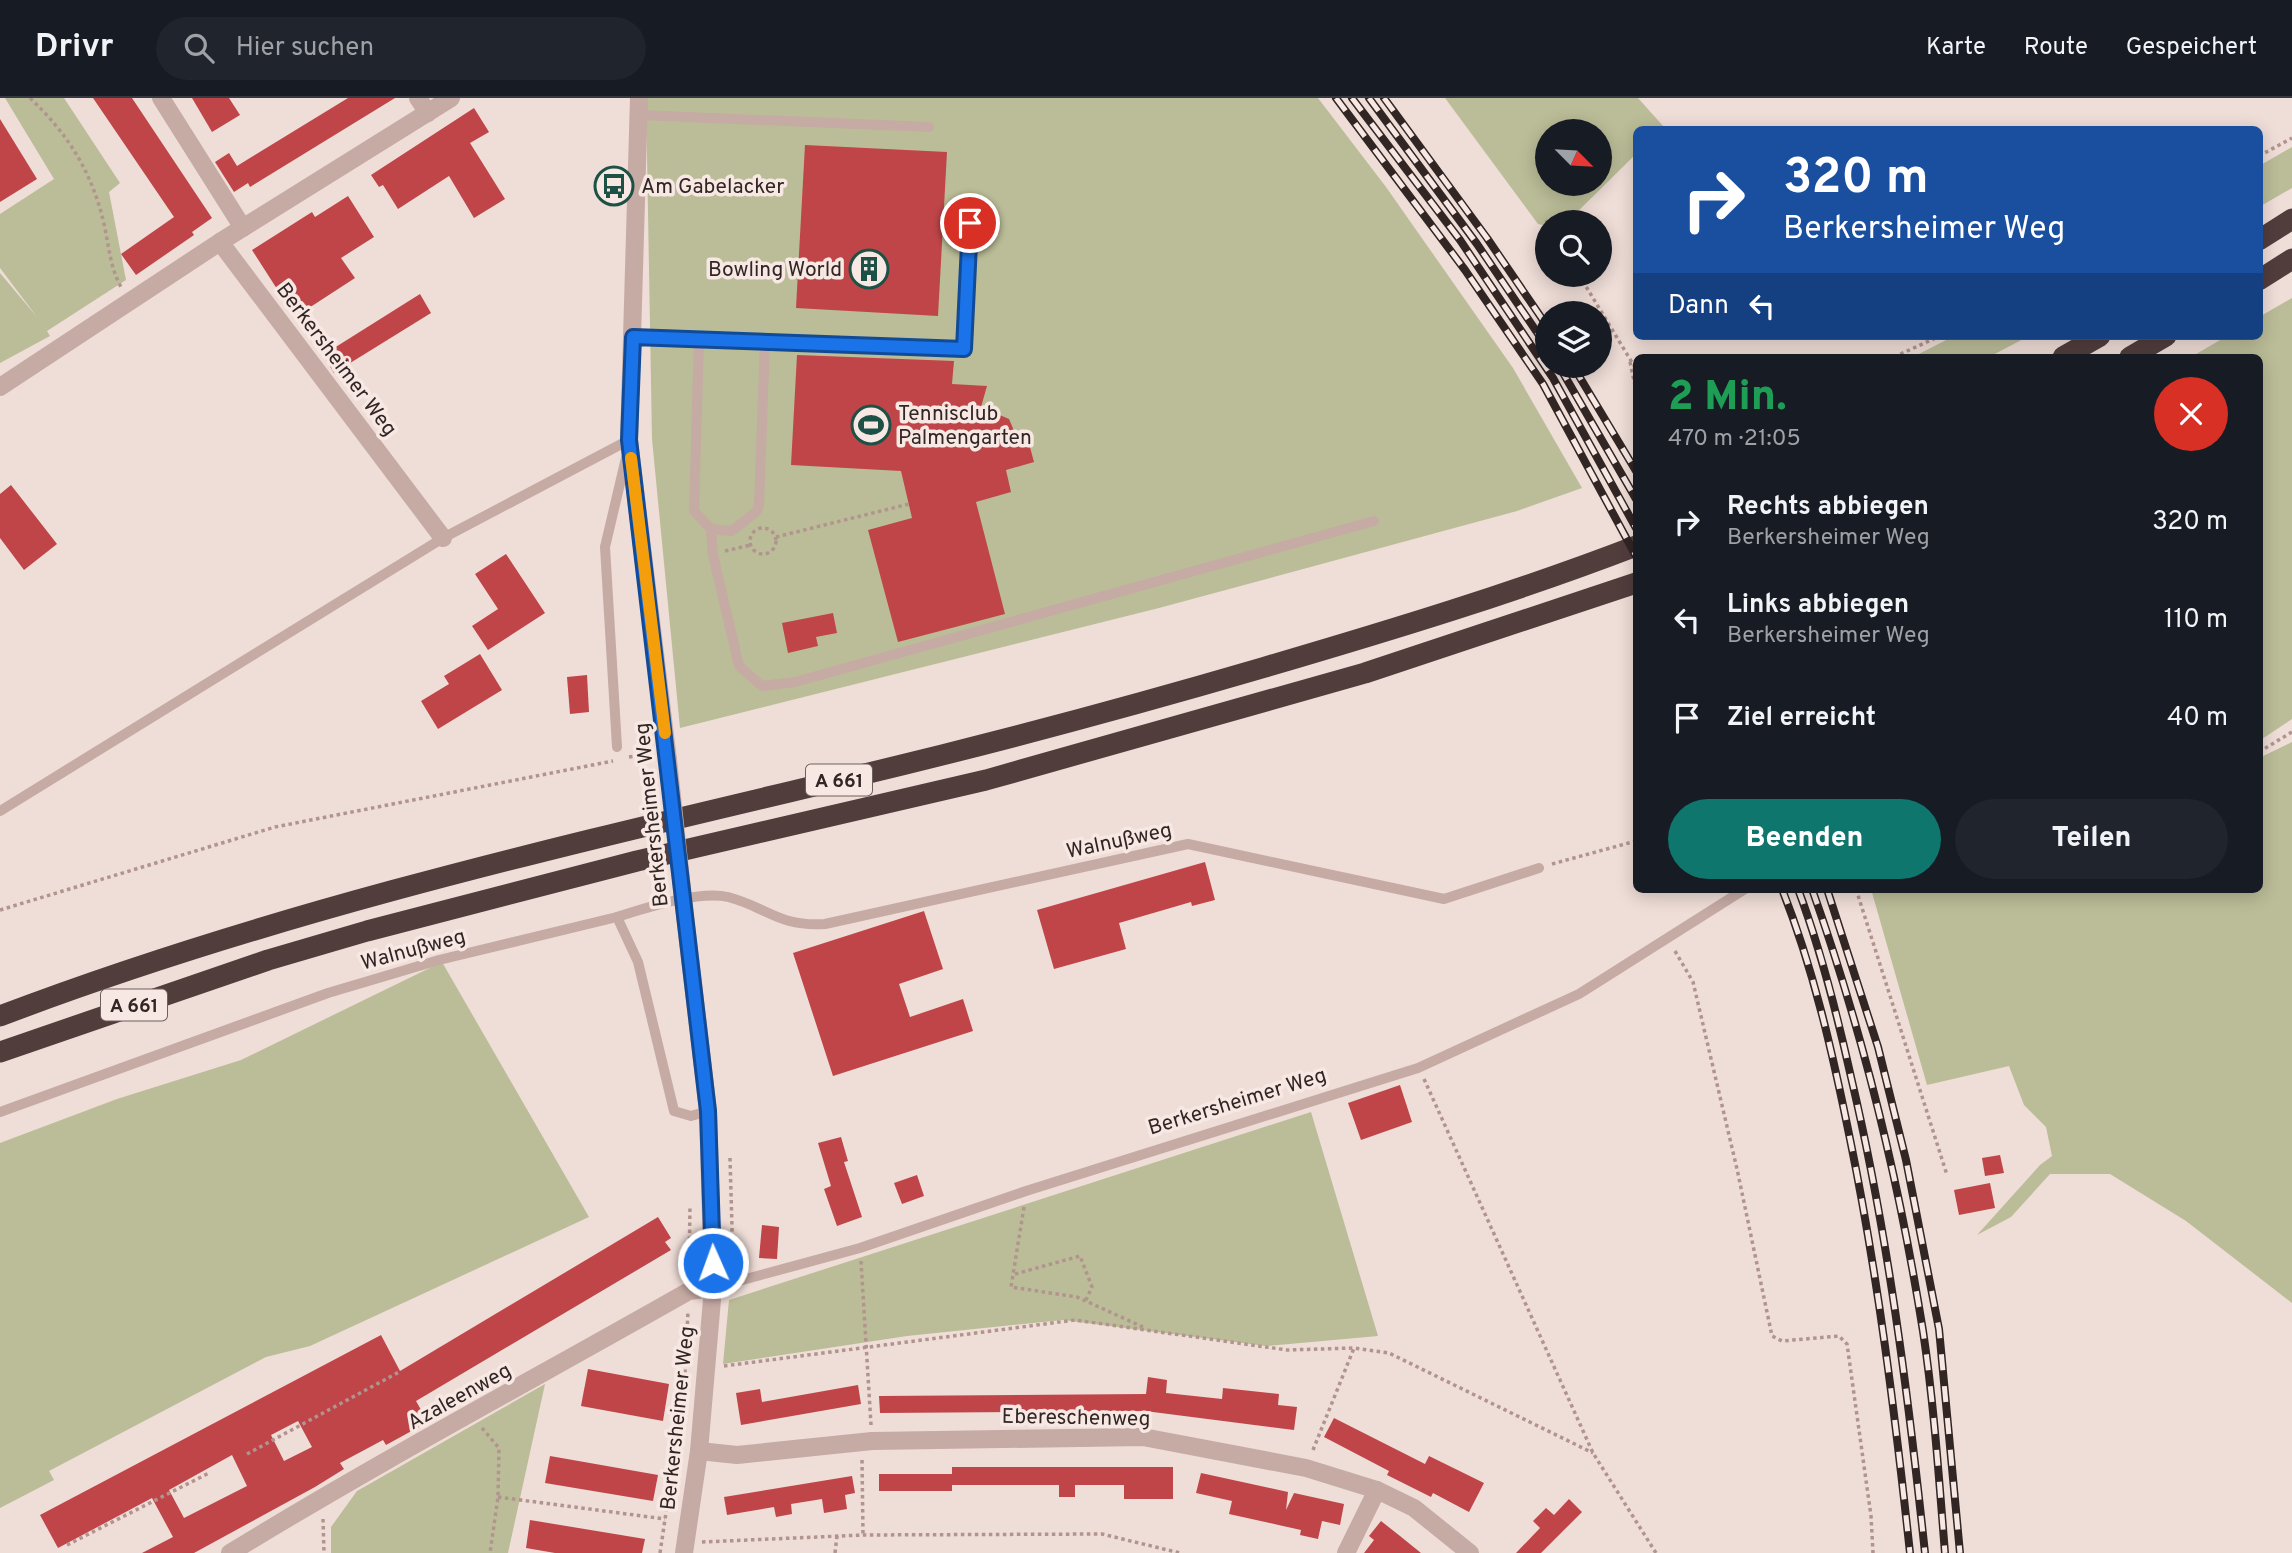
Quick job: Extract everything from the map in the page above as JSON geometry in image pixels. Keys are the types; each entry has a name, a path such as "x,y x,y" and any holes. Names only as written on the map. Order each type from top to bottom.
{"highway":[{"path":"2263,237 2292,219"},
{"path":"2263,277 2292,259"},
{"path":"2068,354 2093,340"},
{"path":"2135,354 2159,340"},
{"name":"A 661","path":"0,1016 275,921 482,865 876,771 1171,694 1360,639 1568,573 1633,547"},
{"name":"A 661","path":"0,1052 268,960 367,931 637,861 986,780 1365,673 1633,584"}],"street":[{"path":"161,98 243,228"},
{"path":"0,387 130,304 423,106 451,98"},
{"name":"Berkersheimer Weg","path":"640,107 629,440 660,761 685,916 708,1111 713,1288 699,1451 684,1553"},
{"name":"Berkersheimer Weg","path":"220,242 443,538"},
{"name":"Azaleenweg","path":"230,1553 323,1496 471,1416 689,1290 713,1288"},
{"name":"Ebereschenweg","path":"699,1451 737,1455 867,1442 1143,1437 1306,1468 1377,1490 1414,1508 1471,1553"},
{"path":"1346,1553 1377,1490"}],"lane":[{"path":"640,107 929,127"},
{"path":"633,337 964,349 971,198"},
{"path":"699,339 694,511 711,529 713,555 739,666 762,686 795,682 1374,521"},
{"path":"711,529 737,529 757,511 765,342"},
{"path":"0,811 443,538 629,440"},
{"path":"617,747 606,547 629,440"},
{"name":"Walnußweg","path":"0,1112 328,993 439,960 617,917 651,906 706,897 730,898 795,925 825,924 1188,844 1444,899 1539,867"},
{"name":"Berkersheimer Weg","path":"713,1288 860,1248 1026,1191 1419,1068 1578,994 1738,893"},
{"path":"617,917 638,962 674,1111 691,1116 708,1111"}],"path":[{"path":"30,98 69,140 87,171 96,193 110,261 130,304"},
{"path":"2263,154 2292,138"},
{"path":"1586,287 1633,363"},
{"path":"1901,354 1931,340"},
{"path":"1629,356 1633,375"},
{"path":"776,537 909,504"},
{"path":"758,528 769,528 776,537 776,546 765,554 758,553 751,545 751,535 758,528"},
{"path":"713,555 751,545"},
{"path":"2263,749 2292,732"},
{"path":"615,760 617,747"},
{"path":"0,910 275,827 642,755 660,761"},
{"path":"1539,867 1633,842"},
{"path":"1857,893 1947,1175"},
{"path":"1667,937 1693,982 1772,1336 1782,1341 1839,1336 1847,1344 1871,1516 1873,1553"},
{"path":"1419,1068 1593,1453 1656,1553"},
{"path":"1026,1191 1011,1287 1086,1300 1147,1329"},
{"path":"685,1377 690,1205"},
{"path":"860,1248 866,1348 867,1442 863,1535"},
{"path":"1014,1274 1080,1256 1092,1287 1086,1300"},
{"path":"705,1366 720,1367 1075,1320 1287,1350 1354,1348 1389,1353 1593,1453"},
{"path":"1306,1468 1354,1348"},
{"path":"247,1454 401,1371"},
{"path":"660,1553 685,1389"},
{"path":"471,1416 499,1448 498,1497 490,1553"},
{"path":"67,1545 209,1473"},
{"path":"323,1496 324,1553"},
{"path":"498,1497 665,1519"},
{"path":"702,1542 837,1535 1102,1534 1180,1553"},
{"path":"835,1553 837,1535"}],"green space":[{"path":"5,98 64,98 120,183 109,192 126,280 47,331 50,336 0,363 0,273 37,317 0,268 0,214 54,179"},
{"path":"646,98 1318,98 1386,187 1513,368 1582,488 1517,511 1159,608 680,728 652,439"},
{"path":"1445,98 1638,98 1663,126 1633,126 1633,157 1612,178 1612,119 1535,119 1535,196 1593,196 1579,210 1535,210 1535,220"},
{"path":"2292,147 2292,188 2263,205 2263,164"},
{"path":"2292,298 2292,719 2263,738 2263,354 2196,354 2220,340 2263,340 2263,315"},
{"path":"1946,340 2021,340 1995,354 1919,354"},
{"path":"2292,742 2292,1303 2186,1221 2110,1174 2050,1174 2011,1217 1977,1235 2040,1165 2052,1156 2046,1127 2024,1105 2009,1066 1927,1085 1872,893 2263,893 2263,756"},
{"path":"442,962 589,1217 310,1346 266,1357 49,1471 54,1480 0,1508 0,1143 117,1099 241,1060"},
{"path":"1311,1112 1378,1336 1266,1346 1063,1320 907,1336 723,1364 729,1300"},
{"path":"545,1384 508,1553 331,1553 331,1527 357,1491"}],"building":[{"path":"93,98 132,98 212,218 192,232 194,235 136,275 121,254 174,217"},
{"path":"192,98 229,98 240,115 212,132"},
{"path":"348,98 395,98 250,187 248,183 234,192 215,162 229,153 237,166"},
{"path":"474,108 489,132 470,143 505,199 474,218 449,176 398,209 383,185 379,187 371,175"},
{"path":"0,119 37,179 0,202"},
{"name":"Bowling World","path":"805,145 947,152 938,316 796,308"},
{"path":"348,196 374,237 341,258 355,278 295,317 252,250 312,212 315,217"},
{"path":"420,294 431,313 334,373 323,355"},
{"path":"797,355 954,361 952,384 987,386 981,407 1009,419 1018,440 1027,436 1034,462 1006,470 1011,492 976,502 1005,614 898,642 868,530 912,518 901,471 791,465"},
{"path":"11,485 57,544 24,570 0,538 0,494"},
{"path":"506,554 545,613 488,650 472,626 498,609 475,574"},
{"path":"833,613 837,633 816,637 818,646 788,653 782,623"},
{"path":"480,654 502,690 438,729 421,701 449,684 444,676"},
{"path":"587,675 589,712 570,714 567,677"},
{"path":"1205,862 1215,900 1192,906 1191,902 1119,923 1126,949 1054,969 1037,910"},
{"path":"924,911 943,969 899,984 910,1017 963,999 973,1031 833,1076 793,953"},
{"path":"1400,1085 1412,1122 1361,1140 1348,1103"},
{"path":"841,1137 848,1161 844,1162 862,1217 837,1226 824,1189 831,1186 818,1143"},
{"path":"2000,1155 2004,1173 1985,1176 1982,1158"},
{"path":"917,1175 924,1196 902,1204 894,1183"},
{"path":"1990,1183 1995,1208 1959,1215 1954,1190"},
{"path":"658,1217 671,1238 665,1242 671,1250 416,1401 428,1422 386,1445 383,1440 340,1463 344,1469 315,1487 194,1553 142,1553 173,1537 152,1498 58,1548 40,1515 381,1335 400,1371","holes":["298,1421 312,1447 284,1461 271,1435","232,1455 247,1486 184,1518 169,1490"]},
{"path":"762,1225 779,1227 777,1259 759,1258"},
{"path":"588,1369 669,1384 663,1421 581,1406"},
{"path":"1148,1377 1167,1380 1166,1393 1222,1399 1223,1388 1279,1394 1278,1405 1297,1407 1294,1430 1145,1411 880,1413 879,1396 1146,1394"},
{"path":"858,1385 861,1404 741,1425 736,1393 760,1389 762,1402"},
{"path":"1334,1418 1425,1464 1429,1456 1484,1483 1469,1512 1433,1493 1431,1497 1387,1475 1389,1471 1324,1437"},
{"path":"550,1456 658,1475 653,1501 545,1483"},
{"path":"952,1467 1173,1467 1173,1499 1124,1499 1124,1485 1075,1485 1075,1497 1059,1497 1059,1485 952,1485 952,1491 879,1491 879,1474 952,1474"},
{"path":"1201,1473 1288,1492 1286,1510 1294,1493 1344,1504 1340,1525 1322,1521 1318,1539 1300,1535 1301,1530 1229,1514 1232,1501 1196,1493"},
{"path":"852,1476 855,1493 845,1495 847,1509 824,1513 822,1499 791,1504 792,1514 776,1517 774,1507 727,1515 724,1497"},
{"path":"1569,1499 1582,1512 1541,1553 1516,1553 1540,1528 1533,1521 1546,1508 1554,1515"},
{"path":"530,1520 645,1539 642,1553 555,1553 526,1548"},
{"path":"1381,1521 1421,1553 1364,1553 1374,1540 1369,1536"}],"railway":[{"path":"1336,98 1465,270 1543,384 1633,550"},
{"path":"1352,98 1460,240 1553,378 1633,523"},
{"path":"1369,98 1477,244 1535,329"},
{"path":"1384,98 1535,308"},
{"path":"1566,378 1633,494"},
{"path":"1580,378 1633,466"},
{"path":"1783,893 1804,950 1822,1013 1860,1190 1885,1345 1910,1553"},
{"path":"1799,893 1814,935 1846,1053 1876,1195 1904,1373 1925,1553"},
{"path":"1813,893 1863,1052 1903,1219 1927,1358 1945,1553"},
{"path":"1828,893 1878,1047 1906,1160 1939,1329 1960,1553"}],"slow traffic":[{"path":"631,458 665,733"}],"place":[{"name":"Am Gabelacker","path":"614,186"},
{"name":"Bowling World","path":"869,269"},
{"name":"Tennisclub Palmengarten","path":"871,425"}],"route":[{"path":"713,1263 708,1111 629,440 633,337 964,349 970,223"}]}
